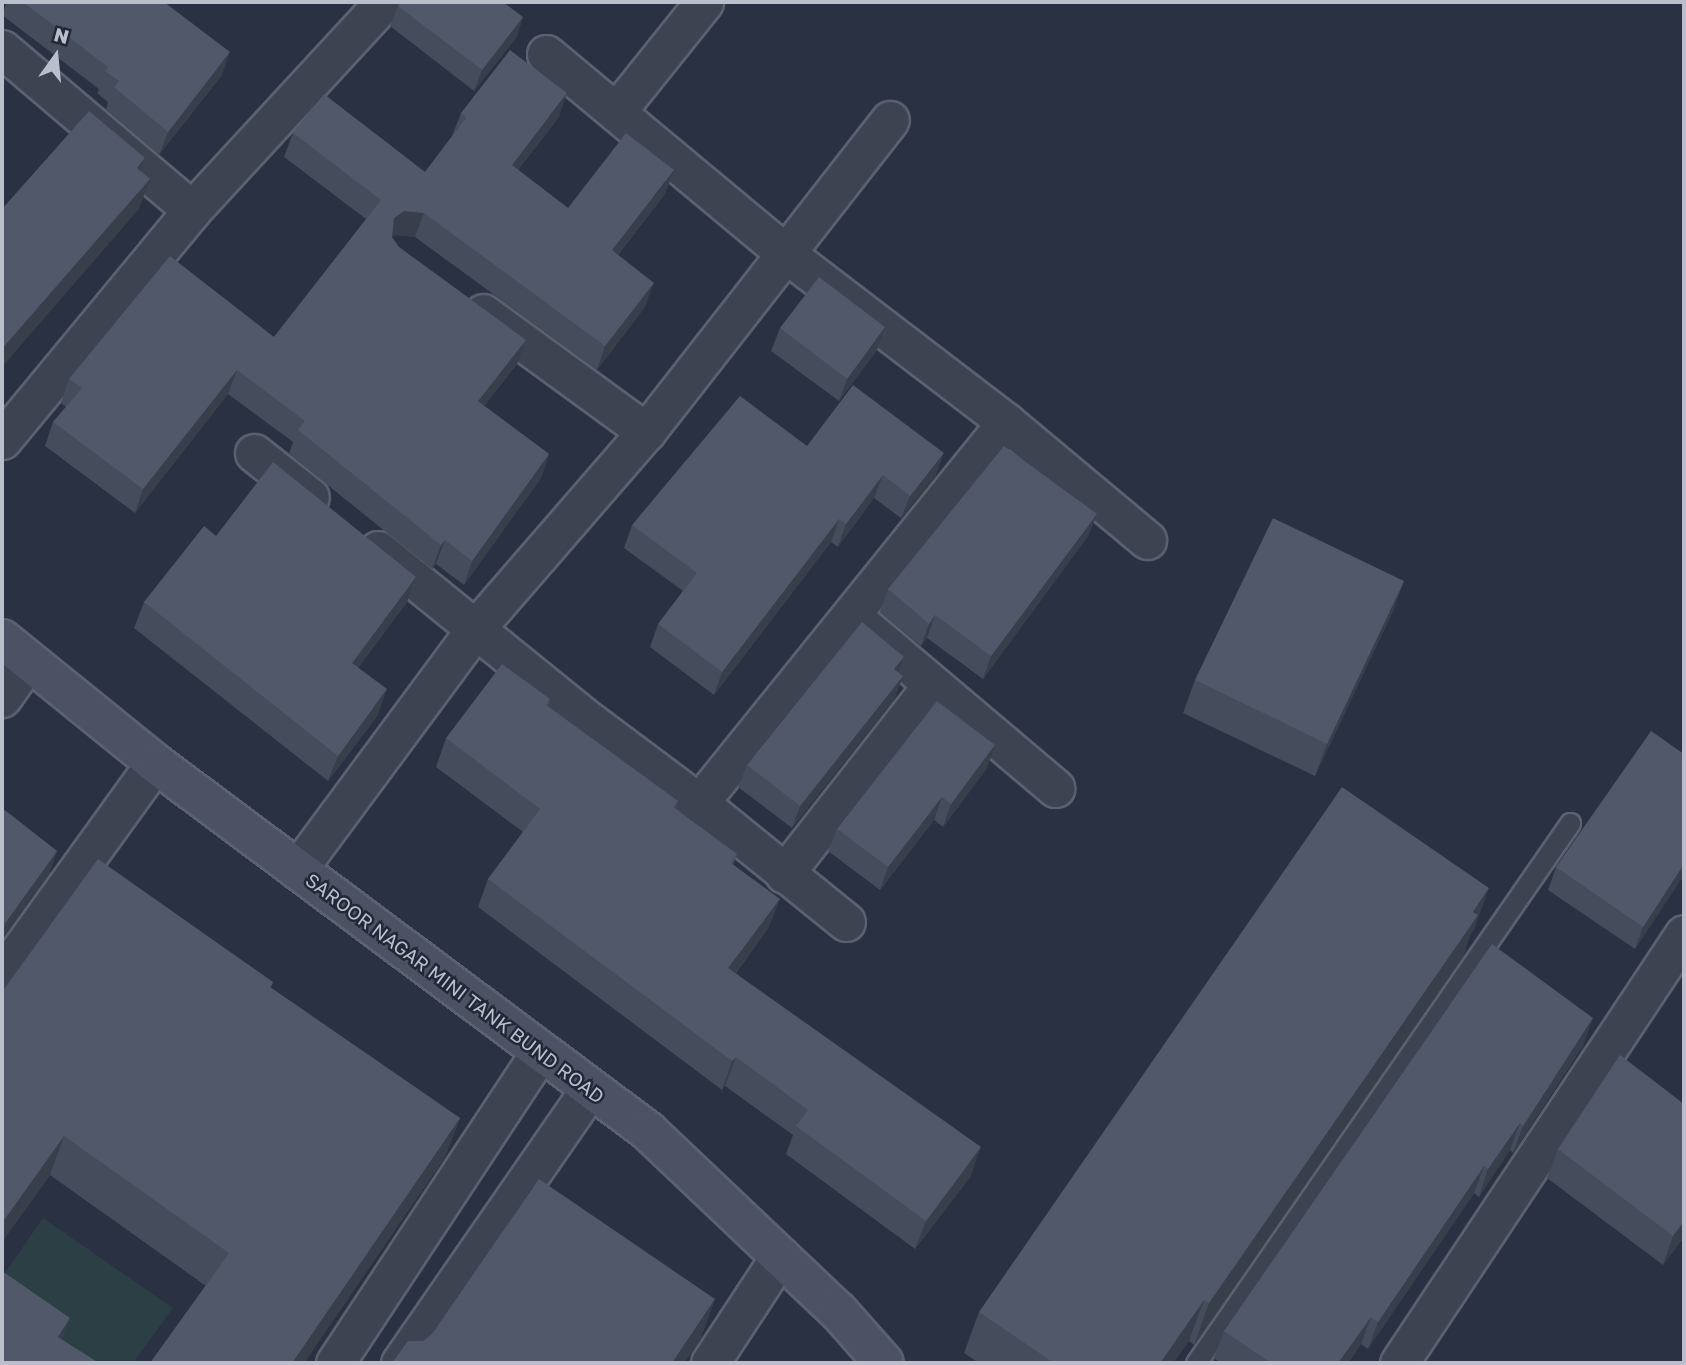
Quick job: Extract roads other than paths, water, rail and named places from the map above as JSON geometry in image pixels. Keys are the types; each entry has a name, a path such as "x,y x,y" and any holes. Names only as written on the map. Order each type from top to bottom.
{"main road":[{"name":"SAROOR NAGAR MINI TANK BUND ROAD","path":"15,650 155,763 648,1131 780,1256 884,1363"}],"street":[{"path":"2,440 192,210 384,2"},
{"path":"616,112 704,2"},
{"path":"2,50 192,210"},
{"path":"546,54 785,253 1006,422 1147,540"},
{"path":"297,870 476,628 646,432 890,120"},
{"path":"458,295 646,432"},
{"path":"699,803 849,613 1006,422"},
{"path":"254,453 846,922"},
{"path":"849,613 1055,788"},
{"path":"2,698 15,650"},
{"path":"784,874 932,685"},
{"path":"2,975 155,763"},
{"path":"1399,1363 1684,934"},
{"path":"335,1363 540,1052"},
{"path":"400,1363 590,1089"},
{"path":"710,1363 780,1256"}],"lane":[{"path":"1196,1363 1570,823"}]}
